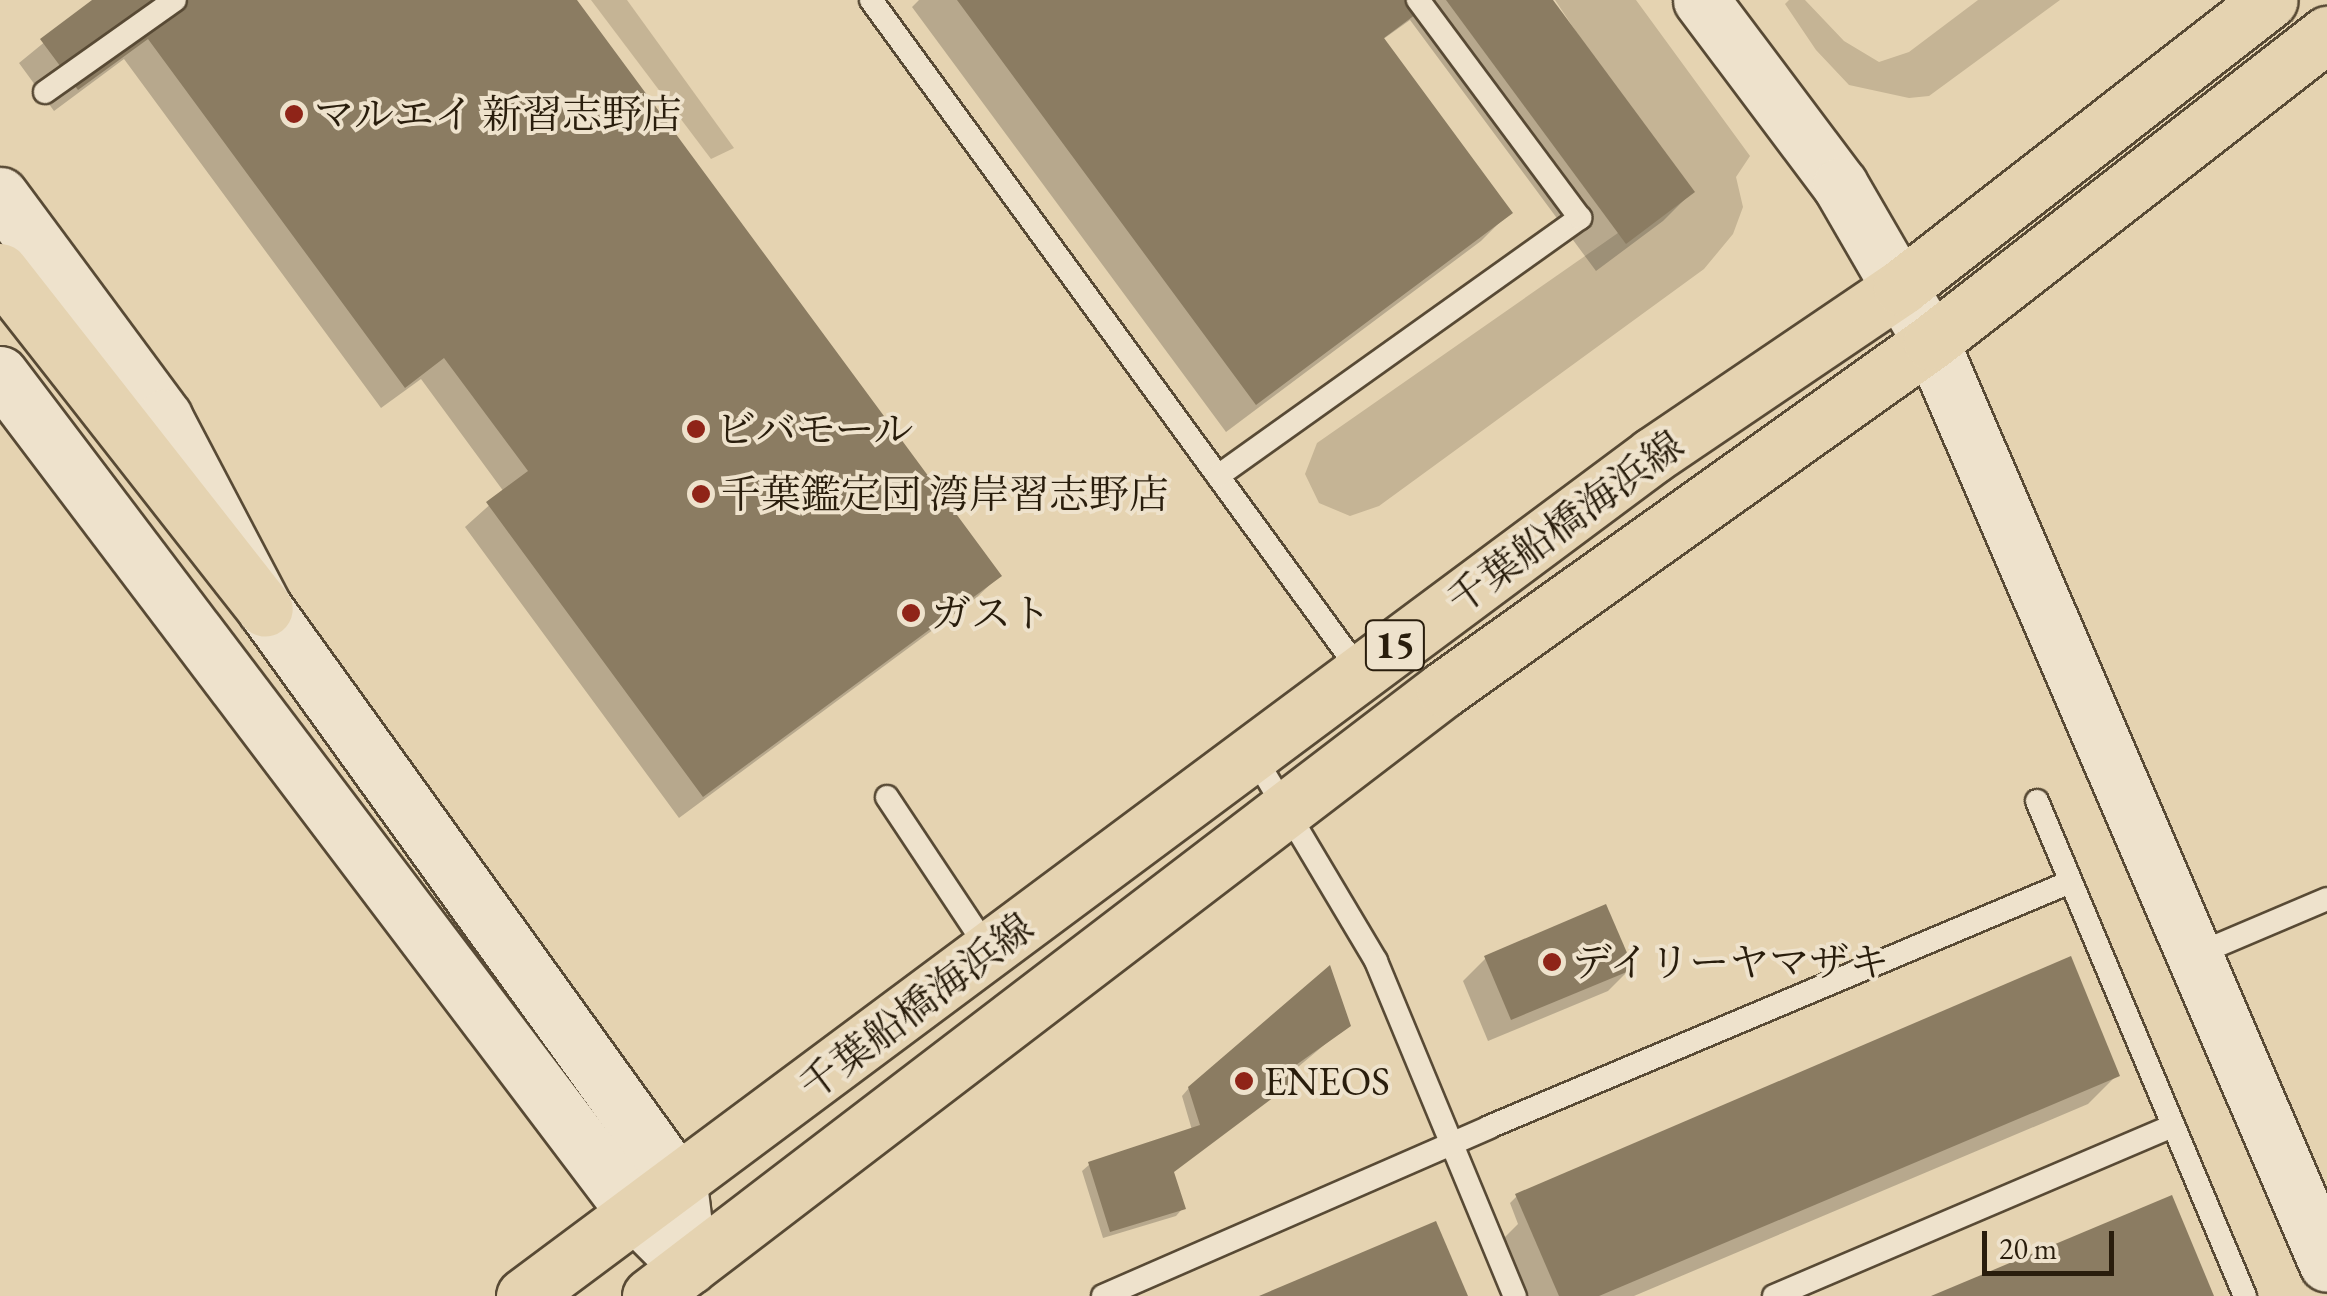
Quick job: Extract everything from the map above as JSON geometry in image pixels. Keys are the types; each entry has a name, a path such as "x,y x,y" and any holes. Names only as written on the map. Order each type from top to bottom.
{"main road":[{"name":"千葉船橋海浜線","path":"524,1296 990,952 1251,750 1653,455 1901,286 2270,0"},
{"name":"千葉船橋海浜線","path":"681,1286 1444,689 1932,342 2327,34"},
{"path":"0,270 264,609"}],"street":[{"path":"1701,0 1840,185 1932,342 2327,1264"},
{"path":"0,196 164,417 264,609 657,1199 681,1286"},
{"path":"0,374 657,1199"}],"lane":[{"path":"45,92 175,0"},
{"path":"871,0 1360,671"},
{"path":"1218,476 1580,218 1418,0"},
{"path":"1251,750 1376,961 1515,1296"},
{"path":"887,797 990,952"},
{"path":"2037,801 2245,1296"},
{"path":"1103,1296 1451,1143 2070,882"},
{"path":"2195,955 2327,899"},
{"path":"1774,1296 2173,1126"}],"shaded area":[{"path":"591,0 627,0 734,148 711,159"},
{"path":"1555,0 1636,0 1750,156 1736,177 1743,207 1733,234 1704,269 1379,506 1350,516 1319,503 1305,474 1317,443 1681,189"},
{"path":"1789,0 1805,0 1844,41 1879,62 1909,52 1978,0 2060,0 1929,96 1909,98 1849,85 1816,50 1785,4"}],"building":[{"name":"ビバモール","path":"92,0 577,0 1002,576 703,797 486,502 528,471 444,358 405,388 148,39 78,90 40,39"},
{"path":"957,0 1435,0 1384,38 1513,213 1256,405"},
{"path":"1446,0 1553,0 1695,192 1626,244"},
{"path":"1606,904 1634,969 1511,1020 1484,956"},
{"path":"2071,956 2120,1076 1599,1296 1559,1296 1515,1194"},
{"path":"1330,965 1351,1026 1296,1065 1302,1076 1174,1172 1186,1209 1110,1232 1088,1162 1200,1125 1188,1087"},
{"path":"2172,1195 2214,1296 1931,1296"},
{"path":"1436,1221 1468,1296 1259,1296"}],"place":[{"name":"マルエイ 新習志野店","path":"294,114"},
{"name":"ビバモール","path":"696,429"},
{"name":"千葉鑑定団 湾岸習志野店","path":"701,494"},
{"name":"ガスト","path":"911,613"},
{"name":"デイリーヤマザキ","path":"1552,962"},
{"name":"ENEOS","path":"1244,1081"}]}
